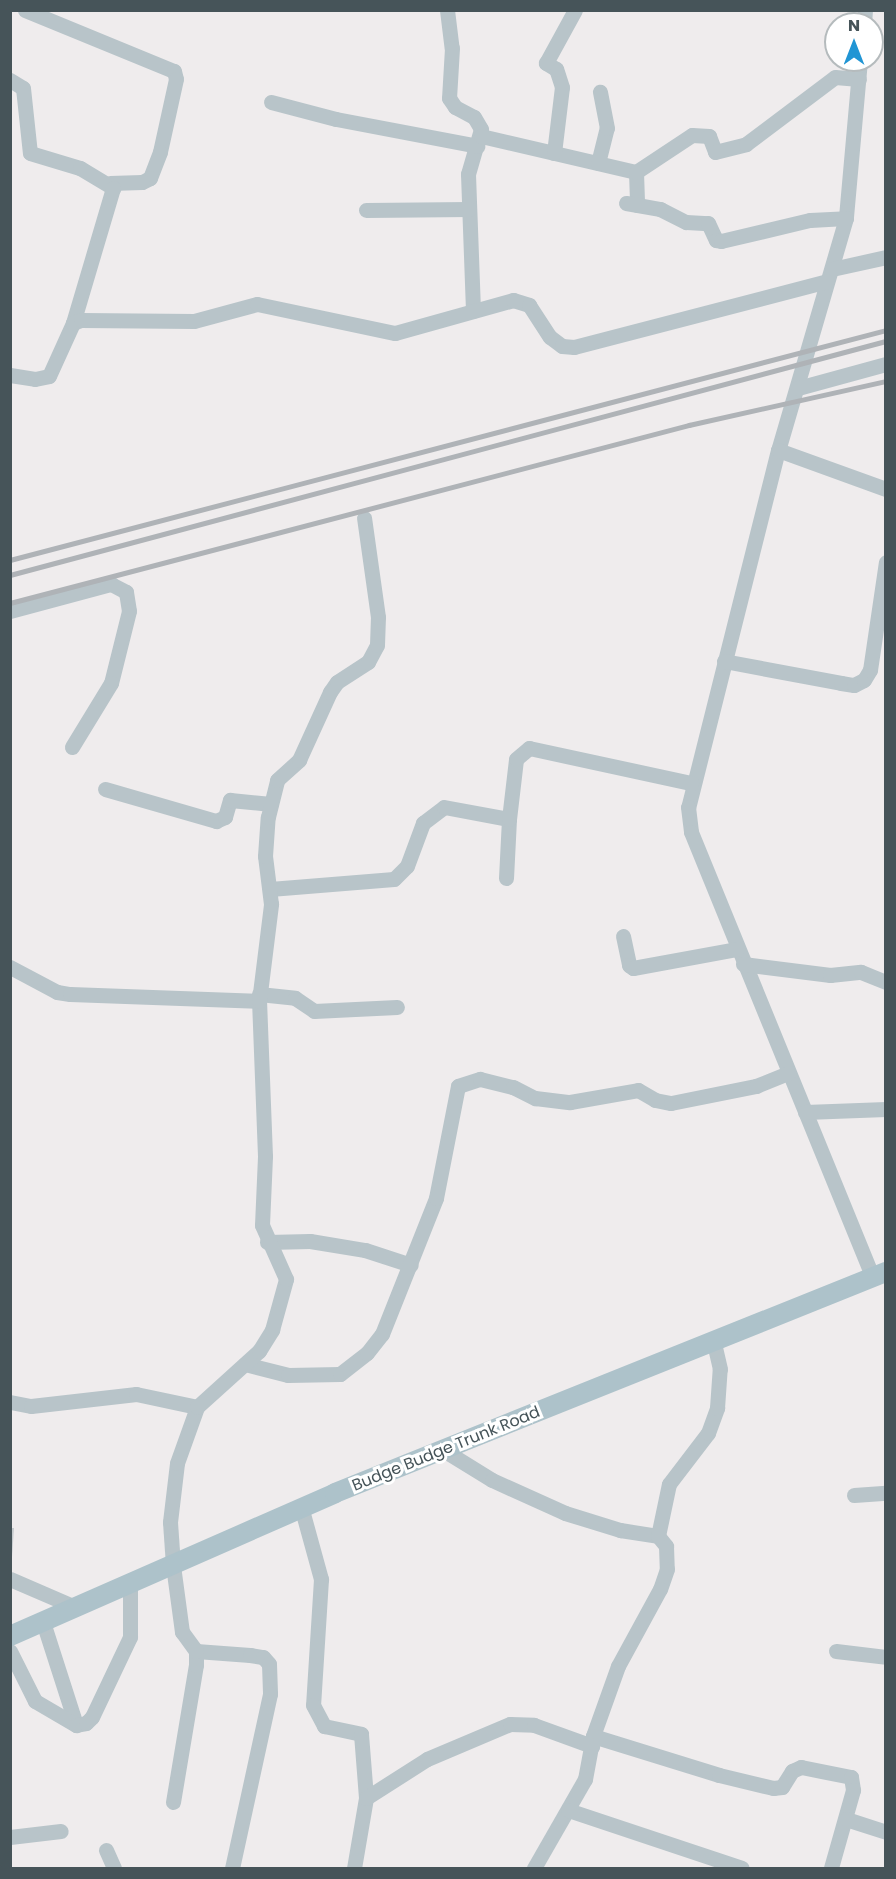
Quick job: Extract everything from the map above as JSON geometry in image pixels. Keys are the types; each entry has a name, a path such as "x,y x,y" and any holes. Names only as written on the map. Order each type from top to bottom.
{"main road":[{"name":"Budge Budge Trunk Road","path":"10,1636 302,1510 879,1275"}],"street":[{"path":"10,80 22,88 30,153 80,168 110,183 142,182 150,178 160,152 176,80 174,71 25,10"},
{"path":"447,10 452,48 449,98 455,107 479,122 479,141 469,162 473,311"},
{"path":"554,153 562,87 556,69 546,63 575,10"},
{"path":"859,72 846,218 798,388 777,450 691,783 688,807 691,832 743,964 805,1112 879,1275"},
{"path":"271,102 554,153 636,172 692,135 709,136 715,152 746,144 835,76 859,80"},
{"path":"598,163 607,128 600,92"},
{"path":"636,172 632,204 660,209 686,222 708,223 716,240 721,241 810,220 846,218"},
{"path":"10,375 35,379 49,376 74,323 112,195 110,183"},
{"path":"366,210 469,209"},
{"path":"74,323 194,321 256,304 394,333 513,300 523,301 550,337 562,345 574,347 885,257"},
{"path":"798,388 885,364"},
{"path":"777,450 885,489"},
{"path":"173,1802 196,1651 182,1632 174,1565 170,1522 177,1463 198,1407 245,1364 273,1330 284,1296 286,1279 267,1242 262,1225 265,1156 259,998 270,889 265,840 277,780 299,760 330,692 368,662 377,645 378,617 364,518"},
{"path":"724,661 854,685 864,680 870,670 885,562"},
{"path":"10,611 111,584 126,592 129,611 111,682 72,747"},
{"path":"506,878 509,819 516,759 529,748 691,783"},
{"path":"105,789 216,821 225,817 230,800 271,804"},
{"path":"270,889 394,879 407,866 423,823 444,807 509,819"},
{"path":"623,936 629,965 633,968 737,949"},
{"path":"743,964 830,975 861,972 885,982"},
{"path":"10,967 57,992 70,994 295,998 314,1011 398,1007"},
{"path":"245,1364 288,1375 340,1374 367,1353 382,1334 436,1198 458,1086 480,1079 513,1087 535,1098 570,1102 638,1090 655,1100 671,1103 756,1086 789,1073"},
{"path":"805,1112 885,1109"},
{"path":"267,1242 310,1241 365,1250 411,1265"},
{"path":"658,1536 669,1484 708,1433 717,1408 720,1369 714,1342"},
{"path":"10,1402 31,1406 136,1394 198,1407"},
{"path":"446,1451 492,1480 565,1513 620,1530 658,1536 666,1546 666,1569 645,1620 618,1666 593,1741 585,1779 534,1869"},
{"path":"854,1495 885,1493"},
{"path":"302,1510 321,1579 313,1705 324,1726 361,1734 366,1798 354,1869"},
{"path":"10,1579 77,1608"},
{"path":"76,1725 92,1717 130,1638 130,1584"},
{"path":"43,1622 76,1725"},
{"path":"10,1651 35,1701 76,1725"},
{"path":"196,1651 263,1657 269,1664 270,1694 232,1869"},
{"path":"836,1651 885,1657"},
{"path":"366,1798 427,1759 510,1724 534,1725 773,1788 782,1787 792,1772 801,1767 850,1777 853,1790 831,1869"},
{"path":"568,1810 742,1869"},
{"path":"846,1819 885,1832"},
{"path":"10,1837 62,1831"},
{"path":"106,1850 114,1869"}],"building":[{"path":"10,1528 14,1528 12,1557 10,1557"}],"railway":[{"path":"10,560 886,330"},
{"path":"10,575 886,341"},
{"path":"10,603 689,425 886,381"}]}
